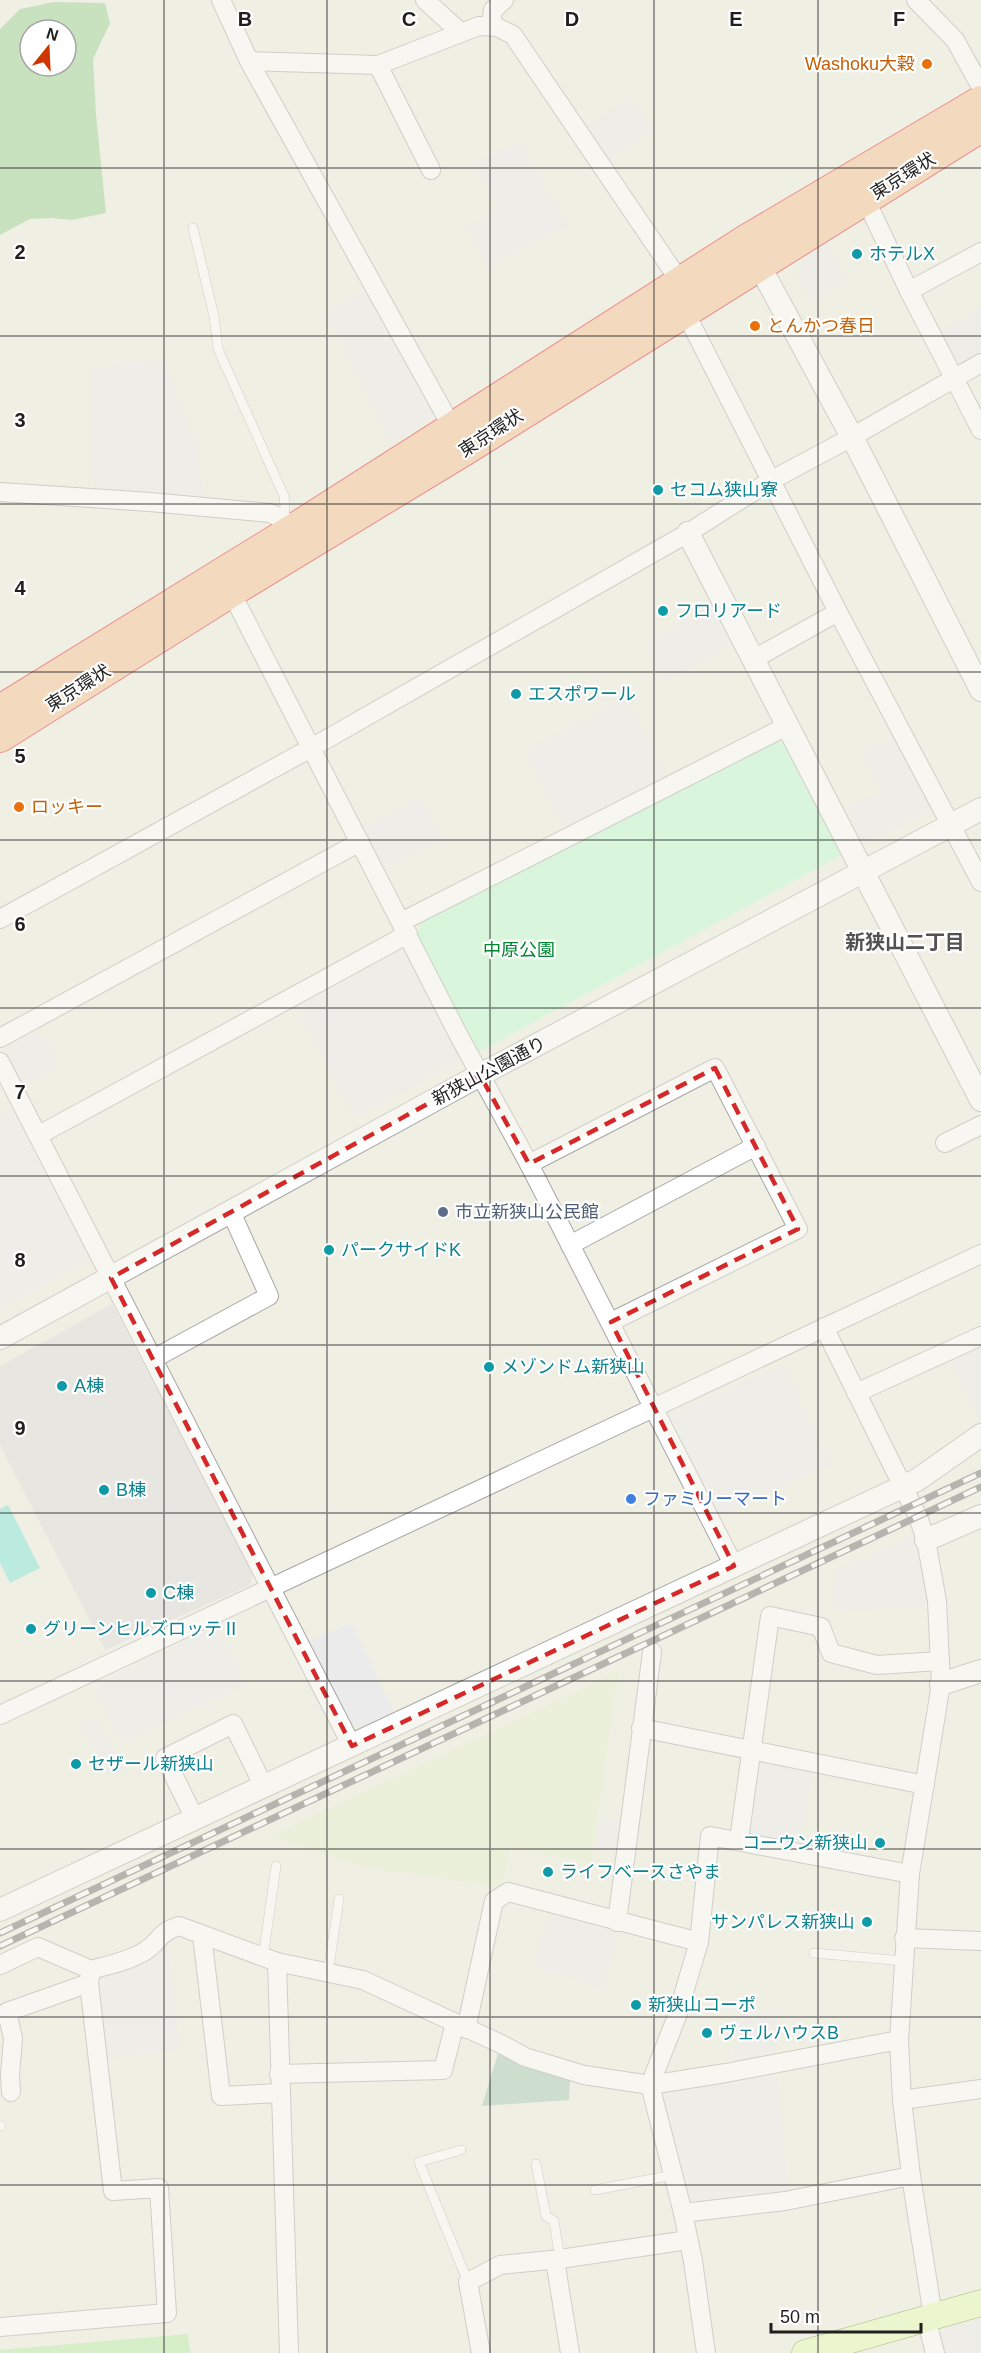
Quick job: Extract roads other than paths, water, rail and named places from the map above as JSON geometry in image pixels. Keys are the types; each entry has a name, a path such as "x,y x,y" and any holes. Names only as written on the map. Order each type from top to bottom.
{"highway":[{"name":"東京環状","path":"0,710 288,524 459,439 685,312 753,253 981,101"},
{"name":"東京環状","path":"0,737 231,592 459,439 554,362 681,283 753,253 981,127"}],"main road":[{"path":"805,2353 981,2303"}],"street":[{"path":"221,0 249,61 459,439"},
{"path":"425,0 460,32"},
{"path":"491,25 493,10 504,0"},
{"path":"916,0 955,40 981,87"},
{"path":"249,61 378,65 479,26 491,25 513,34 681,283"},
{"path":"378,65 431,170"},
{"path":"872,213 909,291 981,430"},
{"path":"909,291 981,252"},
{"path":"753,253 852,437 981,690"},
{"path":"685,312 838,612 981,882"},
{"path":"0,919 310,748 688,533 770,481 981,363"},
{"path":"0,492 270,513 288,524"},
{"path":"688,533 981,1100"},
{"path":"231,592 480,1076 529,1164 611,1322 653,1409 735,1566"},
{"path":"754,659 838,612"},
{"path":"39,1136 404,928 787,726"},
{"name":"新狭山公園通り","path":"0,1338 480,1076 981,809"},
{"path":"0,1038 360,842"},
{"path":"0,1062 352,1746"},
{"path":"529,1164 715,1068 756,1146 798,1229 611,1322"},
{"path":"945,1143 981,1125"},
{"path":"570,1245 756,1146"},
{"path":"153,1359 270,1296 231,1212"},
{"path":"0,1715 981,1254"},
{"path":"824,1327 918,1517 926,1540 937,1601 941,1684 910,1874 898,2040 902,2100 935,2353"},
{"path":"856,1393 981,1336"},
{"path":"0,1910 917,1480 981,1436"},
{"path":"926,1540 981,1516"},
{"path":"739,1840 770,1616 821,1627 831,1653 877,1665 940,1661"},
{"path":"617,1922 652,1652"},
{"path":"941,1684 981,1671"},
{"path":"195,1819 165,1758 233,1724 264,1787"},
{"path":"641,1728 925,1785"},
{"path":"706,2353 683,2212 650,2085 677,2016 699,1942 710,1836 910,1874"},
{"path":"279,2074 443,2070 460,2026 494,1901 508,1892 699,1942"},
{"path":"11,2092 10,2076 14,2038 7,2012 146,1951 165,1930 179,1926 270,1960 363,1980 525,2057 584,2075 650,2085 898,2040"},
{"path":"202,1935 221,2096 280,2093"},
{"path":"904,1938 981,1941"},
{"path":"0,1965 38,1947 90,1976"},
{"path":"270,1960 280,2093 289,2353"},
{"path":"0,2327 166,2313 159,2188 113,2191 90,1976"},
{"path":"902,2100 981,2089"},
{"path":"683,2212 785,2200 911,2176"},
{"path":"481,2353 468,2282 500,2265 558,2260 688,2240"},
{"path":"558,2260 570,2353"}],"lane":[{"path":"194,228 214,316 218,349 284,496 288,524"},
{"path":"270,1960 276,1866"},
{"path":"328,1973 339,1899"},
{"path":"814,1953 903,1961"},
{"path":"461,2150 419,2162 468,2282"},
{"path":"536,2164 546,2216 554,2221 558,2260"},
{"path":"595,2190 673,2175"}],"railway":[{"path":"0,1933 981,1473"},
{"path":"0,1946 981,1487"}],"place":[{"name":"Washoku大穀","path":"927,64"},
{"name":"ホテルX","path":"857,254"},
{"name":"とんかつ春日","path":"755,326"},
{"name":"セコム狭山寮","path":"658,490"},
{"name":"フロリアード","path":"663,611"},
{"name":"エスポワール","path":"516,694"},
{"name":"ロッキー","path":"19,807"},
{"name":"市立新狭山公民館","path":"443,1212"},
{"name":"パークサイドK","path":"329,1250"},
{"name":"メゾンドム新狭山","path":"489,1367"},
{"name":"A棟","path":"62,1386"},
{"name":"B棟","path":"104,1490"},
{"name":"ファミリーマート","path":"631,1499"},
{"name":"C棟","path":"151,1593"},
{"name":"グリーンヒルズロッテⅡ","path":"31,1629"},
{"name":"セザール新狭山","path":"76,1764"},
{"name":"コーウン新狭山","path":"880,1843"},
{"name":"ライフベースさやま","path":"548,1872"},
{"name":"サンパレス新狭山","path":"867,1922"},
{"name":"新狭山コーポ","path":"636,2005"},
{"name":"ヴェルハウスB","path":"707,2033"}],"district":[{"name":"新狭山二丁目","path":"905,942"}],"park label":[{"name":"中原公園","path":"519,950"}]}
